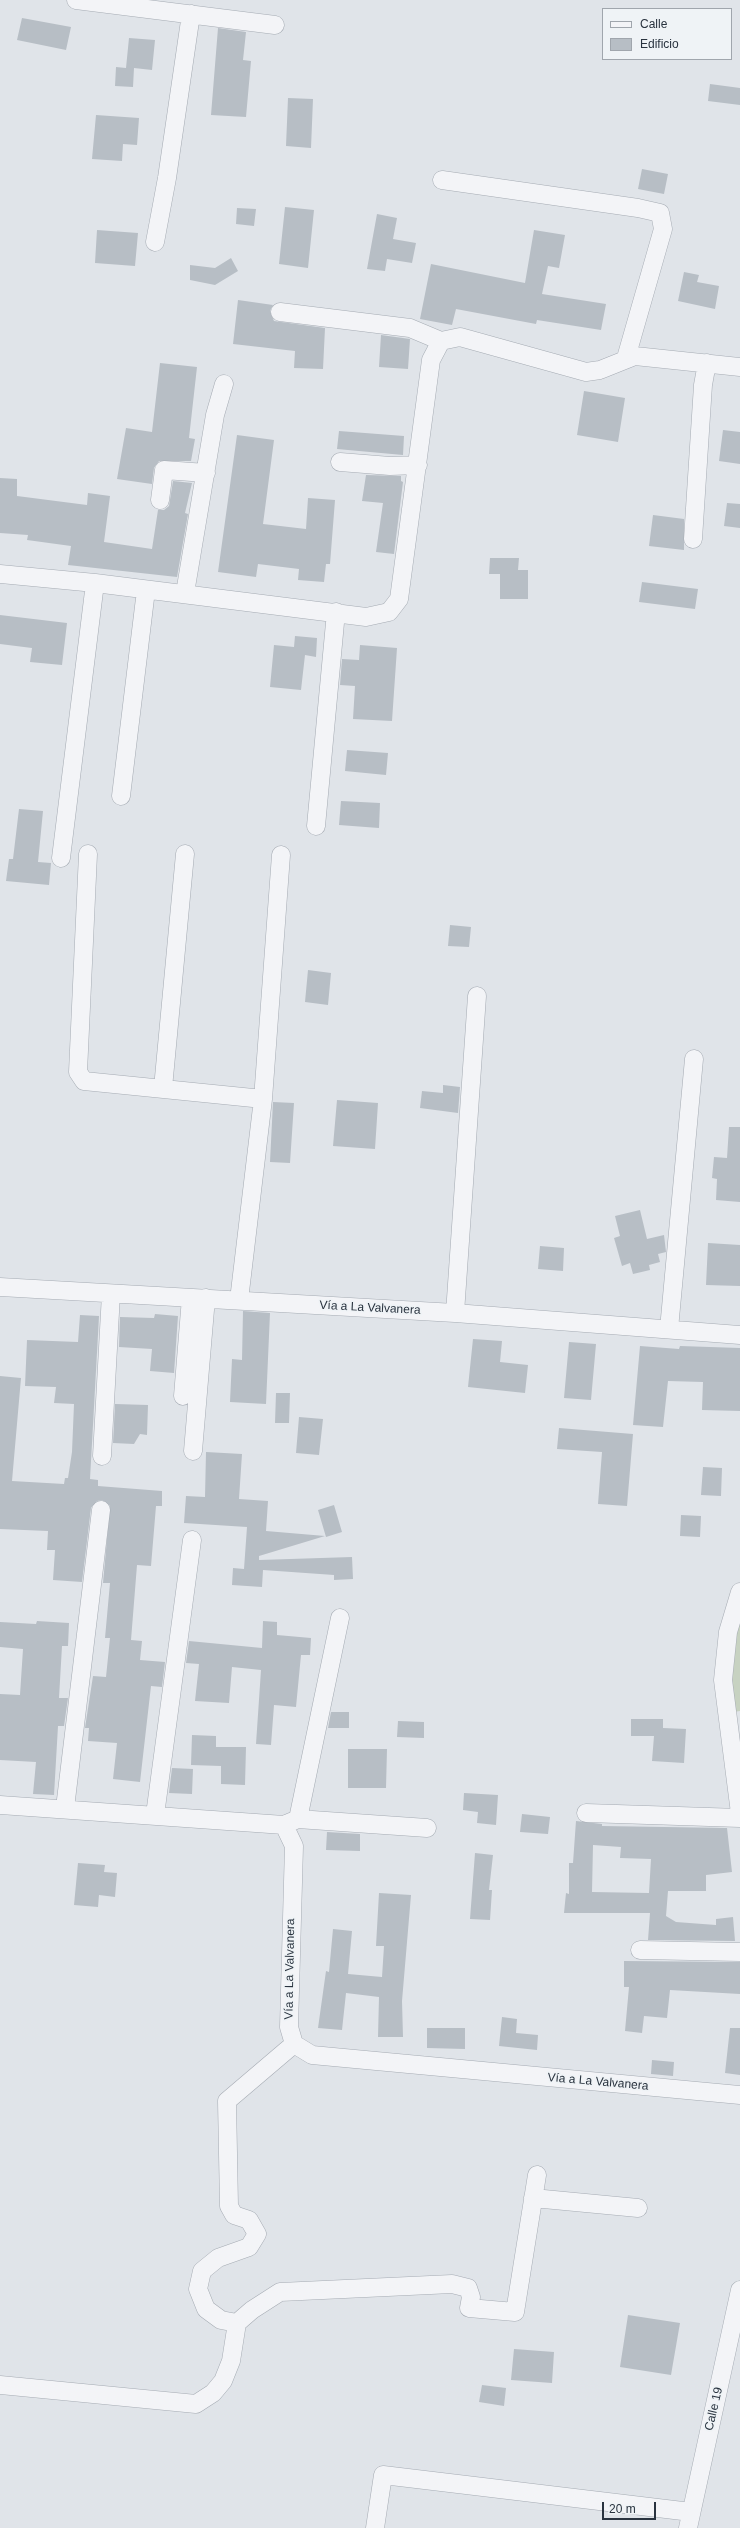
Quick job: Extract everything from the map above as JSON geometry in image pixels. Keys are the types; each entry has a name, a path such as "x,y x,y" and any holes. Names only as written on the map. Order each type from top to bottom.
{"street":[{"path":"76,0 275,25"},
{"path":"155,242 167,178 191,14"},
{"path":"442,180 638,208 660,213 663,229 626,358"},
{"path":"280,312 410,328 441,341 460,337 586,372 600,370 626,358 635,356 740,367"},
{"path":"0,574 185,593 366,617 389,612 398,599 432,360 441,341"},
{"path":"693,539 703,385 707,363"},
{"path":"185,593 215,416 224,384"},
{"path":"340,462 390,466 418,465"},
{"path":"160,500 164,470 206,473"},
{"path":"61,858 95,583"},
{"path":"121,796 146,590"},
{"path":"316,826 336,612"},
{"path":"88,854 78,1072 84,1081 94,1084 163,1088 263,1099"},
{"path":"163,1088 185,854"},
{"path":"240,1300 263,1099 281,855"},
{"path":"455,1313 477,996"},
{"path":"669,1329 694,1059"},
{"name":"Vía a La Valvanera","path":"0,1288 455,1313 740,1335"},
{"path":"102,1456 111,1294"},
{"path":"183,1396 198,1298"},
{"path":"193,1451 198,1298"},
{"path":"65,1808 101,1510"},
{"path":"155,1815 192,1540"},
{"path":"740,1592 728,1632 723,1680 740,1813"},
{"path":"291,1822 340,1618"},
{"path":"0,1805 155,1815 427,1828"},
{"path":"586,1813 740,1818"},
{"name":"Vía a La Valvanera","path":"291,1822 294,1846 289,2027 294,2044 312,2054 740,2095"},
{"path":"640,1950 740,1952"},
{"path":"237,2323 221,2320 206,2309 198,2289 202,2271 218,2258 249,2247 257,2234 249,2220 234,2215 229,2206 227,2101 294,2044"},
{"path":"0,2385 196,2404 213,2393 223,2381 231,2361 237,2323 252,2310 280,2292 452,2284 468,2288 471,2297 469,2308 515,2312 537,2175"},
{"path":"533,2198 638,2208"},
{"name":"Calle 19","path":"690,2520 740,2290"},
{"path":"375,2528 383,2475 690,2520"}],"green space":[{"path":"740,1592 740,1711 726,1713"}],"building":[{"path":"22,18 71,27 66,50 17,40"},
{"path":"218,28 246,32 243,60 251,61 246,117 211,115"},
{"path":"129,38 155,40 152,70 134,68 133,87 115,86 116,67 126,68"},
{"path":"710,84 740,88 740,105 708,101"},
{"path":"288,98 313,99 311,148 286,146"},
{"path":"96,115 139,118 137,145 123,144 122,161 92,159"},
{"path":"642,169 668,174 664,194 638,189"},
{"path":"285,207 314,210 308,268 279,264"},
{"path":"237,208 256,209 254,226 236,224"},
{"path":"377,214 397,218 393,239 416,243 412,263 387,259 385,271 367,269"},
{"path":"97,230 138,233 135,266 95,263"},
{"path":"534,230 565,235 559,268 548,266 542,294 606,304 601,330 537,320 536,324 456,309 452,325 420,319 431,264 525,283"},
{"path":"231,258 238,271 215,285 190,280 190,265 215,268"},
{"path":"684,272 699,275 697,282 719,286 715,309 678,301"},
{"path":"238,300 273,305 270,311 274,321 325,328 323,369 294,368 295,351 233,344"},
{"path":"381,335 410,339 408,369 379,367"},
{"path":"160,363 197,367 189,438 195,439 191,461 159,461 154,468 152,484 117,479 126,428 152,432"},
{"path":"584,391 625,398 618,442 577,435"},
{"path":"723,430 740,432 740,464 719,461"},
{"path":"339,431 404,436 403,455 337,449"},
{"path":"237,435 274,440 263,524 306,529 308,498 335,500 330,564 326,564 324,582 298,580 299,569 258,564 256,577 218,572"},
{"path":"366,475 401,476 401,481 403,482 394,554 376,552 383,503 362,501"},
{"path":"0,478 17,479 17,496 87,505 88,493 110,496 104,542 152,549 158,510 164,510 169,506 173,481 192,483 185,513 188,514 177,577 68,565 71,546 27,540 28,535 0,533"},
{"path":"727,503 740,504 740,528 724,526"},
{"path":"653,515 684,519 684,550 649,546"},
{"path":"490,558 519,558 518,570 528,570 528,599 500,599 500,574 489,574"},
{"path":"642,582 698,589 695,609 639,602"},
{"path":"0,615 67,623 62,665 30,662 32,648 0,644"},
{"path":"295,636 317,638 316,657 305,655 301,690 270,687 274,645 294,647"},
{"path":"360,645 397,648 392,721 353,719 355,686 340,685 342,659 359,660"},
{"path":"347,750 388,753 386,775 345,771"},
{"path":"341,801 380,803 379,828 339,825"},
{"path":"19,809 43,811 38,862 51,863 49,885 6,881 9,859 13,859"},
{"path":"450,925 471,927 469,947 448,946"},
{"path":"308,970 331,973 328,1005 305,1002"},
{"path":"443,1085 460,1087 458,1113 420,1108 422,1091 443,1093"},
{"path":"337,1100 378,1103 375,1149 333,1146"},
{"path":"273,1102 294,1103 290,1163 270,1162"},
{"path":"729,1127 740,1127 740,1202 716,1200 717,1179 712,1178 714,1157 727,1158"},
{"path":"640,1210 647,1239 664,1235 666,1252 658,1254 660,1262 649,1265 650,1270 633,1274 630,1263 622,1266 614,1238 620,1236 615,1216"},
{"path":"708,1243 740,1245 740,1286 706,1285"},
{"path":"540,1246 564,1248 563,1271 538,1269"},
{"path":"243,1311 270,1313 266,1404 230,1402 232,1359 242,1360"},
{"path":"155,1314 178,1316 174,1373 150,1371 152,1349 119,1347 120,1317 154,1318"},
{"path":"80,1315 99,1316 90,1479 98,1480 98,1486 162,1491 162,1506 156,1506 151,1566 137,1565 131,1640 142,1641 140,1660 165,1662 162,1687 151,1686 140,1782 113,1779 117,1743 88,1741 89,1728 85,1728 93,1676 106,1677 110,1638 105,1638 110,1583 103,1583 110,1506 102,1500 97,1501 91,1508 82,1582 53,1580 55,1550 47,1550 48,1531 0,1529 0,1376 21,1378 12,1481 64,1484 65,1478 68,1478 72,1452 74,1404 54,1403 56,1387 25,1386 27,1340 78,1342"},
{"path":"473,1339 502,1341 500,1362 528,1365 525,1393 468,1387"},
{"path":"569,1342 596,1344 591,1400 564,1398"},
{"path":"640,1346 679,1349 680,1346 740,1348 740,1411 702,1410 703,1382 668,1381 663,1427 633,1425"},
{"path":"276,1393 290,1393 289,1423 275,1423"},
{"path":"115,1404 148,1405 147,1435 140,1434 134,1444 113,1443"},
{"path":"299,1417 323,1419 319,1455 296,1453"},
{"path":"559,1428 633,1434 627,1506 598,1504 602,1452 557,1449"},
{"path":"206,1452 242,1454 239,1499 268,1501 266,1531 325,1536 259,1556 259,1560 352,1557 353,1579 334,1580 334,1575 263,1570 262,1587 232,1585 233,1568 244,1569 247,1527 184,1523 186,1496 205,1497"},
{"path":"703,1467 722,1468 721,1496 701,1495"},
{"path":"334,1505 342,1532 326,1537 318,1510"},
{"path":"681,1515 701,1516 700,1537 680,1536"},
{"path":"37,1621 69,1623 68,1646 62,1646 59,1698 68,1698 64,1726 58,1726 54,1795 33,1794 36,1762 0,1760 0,1694 20,1695 23,1649 0,1647 0,1622 36,1624"},
{"path":"263,1621 277,1622 277,1635 311,1638 310,1655 301,1655 296,1707 274,1705 271,1745 256,1744 261,1670 232,1667 229,1703 195,1701 199,1664 186,1663 189,1641 262,1648"},
{"path":"331,1712 349,1712 349,1728 328,1728"},
{"path":"631,1719 663,1719 663,1728 686,1729 684,1763 652,1761 654,1736 631,1736"},
{"path":"398,1721 424,1722 424,1738 397,1737"},
{"path":"192,1735 216,1736 216,1747 246,1747 245,1785 221,1784 221,1766 191,1765"},
{"path":"348,1749 387,1749 386,1788 348,1788"},
{"path":"172,1768 193,1769 192,1794 169,1793"},
{"path":"464,1793 498,1795 496,1825 477,1823 478,1812 463,1810"},
{"path":"522,1814 550,1817 548,1834 520,1832"},
{"path":"576,1821 602,1824 602,1826 727,1828 732,1872 706,1875 706,1891 668,1891 666,1916 676,1922 716,1925 716,1919 733,1917 735,1941 648,1940 650,1913 564,1913 566,1893 569,1894 569,1863 573,1863","holes":["593,1845 621,1847 620,1858 651,1859 649,1893 592,1892"]},
{"path":"327,1832 360,1834 360,1851 326,1850"},
{"path":"475,1853 493,1855 489,1890 492,1890 490,1920 470,1919"},
{"path":"78,1863 105,1865 104,1872 117,1873 115,1897 99,1895 98,1907 74,1905"},
{"path":"379,1893 411,1895 402,2001 403,2037 378,2037 379,1997 346,1993 342,2030 318,2028 326,1971 329,1972 333,1929 352,1931 348,1974 382,1977 384,1946 376,1946"},
{"path":"624,1961 740,1962 740,1994 670,1990 667,2018 644,2016 642,2033 625,2031 629,1987 624,1987"},
{"path":"502,2017 517,2019 516,2033 538,2035 537,2050 499,2046"},
{"path":"427,2028 465,2028 465,2049 427,2048"},
{"path":"730,2028 740,2028 740,2075 725,2073"},
{"path":"652,2060 674,2062 673,2076 651,2074"},
{"path":"628,2315 680,2323 671,2375 620,2367"},
{"path":"514,2349 554,2352 552,2383 511,2380"},
{"path":"482,2385 506,2388 504,2406 479,2402"}]}
